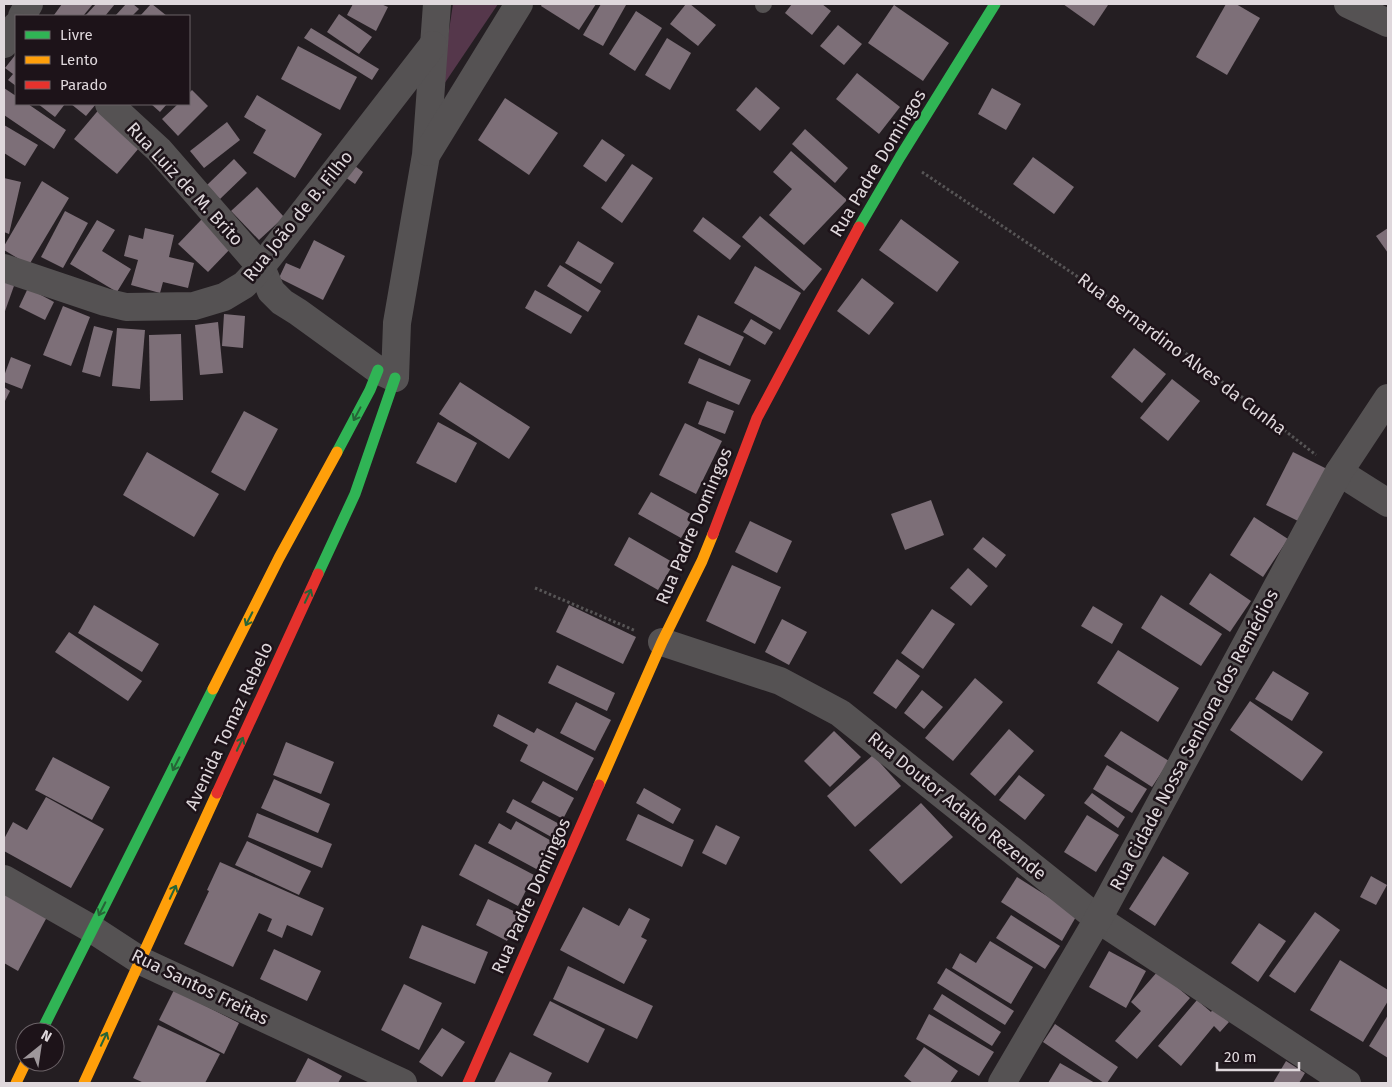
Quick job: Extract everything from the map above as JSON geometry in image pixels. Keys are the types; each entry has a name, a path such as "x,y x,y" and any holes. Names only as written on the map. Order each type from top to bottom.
{"main road":[{"name":"Rua Padre Domingos","path":"468,1083 662,642 702,561 757,418 845,252 900,157 995,4"},
{"name":"Avenida Tomaz Rebelo","path":"46,1022 279,558 370,390 386,374"},
{"name":"Avenida Tomaz Rebelo","path":"84,1083 355,494 386,374"}],"street":[{"path":"23,15 29,4"},
{"path":"386,374 397,323 426,155 437,4"},
{"path":"426,155 519,4"},
{"path":"1348,4 1388,23"},
{"path":"4,44 15,28"},
{"name":"Rua João de B. Filho","path":"4,268 105,302 126,307 194,306 224,297 244,285 261,267 433,45"},
{"name":"Rua Luiz de M. Brito","path":"110,105 159,150 261,267 271,291 282,302 386,374"},
{"name":"Rua Cidade Nossa Senhora dos Remédios","path":"1002,1083 1098,919 1338,472 1388,398"},
{"path":"1338,472 1388,503"},
{"name":"Rua Doutor Adalto Rezende","path":"662,642 780,681 840,713 1098,919 1347,1083"},
{"name":"Rua Santos Freitas","path":"4,879 92,929 141,961 403,1083"}],"path":[{"name":"Rua Bernardino Alves da Cunha","path":"900,157 1151,326 1338,472"},
{"path":"535,588 662,642"}],"shaded area":[{"path":"453,4 498,4 440,90"}],"building":[{"path":"62,4 93,4 84,15 54,15"},
{"path":"96,4 115,4 106,15 86,15"},
{"path":"126,4 133,4 139,9 133,15 116,15"},
{"path":"152,4 166,15 141,15"},
{"path":"353,4 381,4 388,7 376,31 347,15"},
{"path":"542,4 596,4 579,30 541,6"},
{"path":"601,4 626,5 603,46 583,35"},
{"path":"686,4 690,4 716,25 698,46 670,24"},
{"path":"792,4 822,4 831,11 812,35 785,13"},
{"path":"1063,4 1106,4 1108,5 1094,26"},
{"path":"1226,4 1236,4 1260,18 1227,75 1196,57"},
{"path":"894,5 949,43 923,81 868,43"},
{"path":"636,11 662,28 635,71 609,54"},
{"path":"339,14 372,37 359,54 327,32"},
{"path":"838,25 862,44 844,65 820,46"},
{"path":"311,28 379,69 372,80 304,38"},
{"path":"667,38 691,53 670,90 645,75"},
{"path":"298,46 357,77 340,110 281,79"},
{"path":"15,55 15,85 8,80 13,74 5,68"},
{"path":"857,73 900,107 879,134 836,99"},
{"path":"756,87 780,108 760,131 736,110"},
{"path":"4,88 15,95 15,105 29,105 66,130 54,149 4,115"},
{"path":"992,88 1021,104 1006,130 978,114"},
{"path":"192,90 208,106 178,136 162,119 177,105 190,105 190,92"},
{"path":"257,95 322,134 295,178 253,153 266,130 244,117"},
{"path":"505,98 558,133 529,175 478,140"},
{"path":"39,105 64,105 55,117"},
{"path":"72,105 95,105 86,116"},
{"path":"152,105 166,105 160,112"},
{"path":"101,107 144,142 117,174 74,139"},
{"path":"227,122 240,140 204,168 190,151"},
{"path":"4,125 38,145 25,166 4,153"},
{"path":"805,129 848,168 835,183 792,144"},
{"path":"602,139 625,155 606,182 583,166"},
{"path":"791,151 847,200 804,245 769,215 792,189 773,172"},
{"path":"1033,157 1074,187 1054,214 1013,184"},
{"path":"234,159 247,173 220,199 207,185"},
{"path":"351,163 363,172 355,184 342,175"},
{"path":"632,164 653,178 622,223 601,208"},
{"path":"4,178 21,182 9,234 4,232"},
{"path":"42,181 69,198 29,265 4,250 4,246"},
{"path":"257,187 284,217 259,240 231,211"},
{"path":"65,211 88,223 63,268 41,257"},
{"path":"760,216 822,269 804,291 742,237"},
{"path":"703,217 741,246 730,260 693,231"},
{"path":"202,219 232,247 208,272 178,244"},
{"path":"901,219 959,262 937,292 879,250"},
{"path":"97,220 115,230 102,251 131,269 117,292 70,264"},
{"path":"145,228 174,235 169,257 194,263 188,288 163,282 160,293 131,285 138,260 124,256 129,235 143,239"},
{"path":"1388,228 1388,253 1376,236"},
{"path":"314,240 345,256 323,300 279,278 286,263 300,269"},
{"path":"578,241 614,263 601,284 565,263"},
{"path":"560,265 601,291 588,312 547,286"},
{"path":"755,266 801,293 780,330 734,303"},
{"path":"862,278 894,303 869,335 837,311"},
{"path":"4,279 15,283 4,314"},
{"path":"28,288 54,302 45,320 19,307"},
{"path":"535,290 582,316 571,334 525,308"},
{"path":"63,306 90,317 71,366 43,355"},
{"path":"224,314 245,316 243,348 222,346"},
{"path":"698,315 744,337 730,366 684,344"},
{"path":"751,319 773,332 765,345 743,332"},
{"path":"218,322 223,373 200,375 195,325"},
{"path":"94,326 113,331 100,377 82,372"},
{"path":"117,328 145,330 140,389 112,386"},
{"path":"181,334 183,400 150,401 149,335"},
{"path":"1134,348 1166,374 1142,403 1111,377"},
{"path":"11,357 31,365 22,389 4,382 4,376"},
{"path":"699,358 751,380 739,405 688,383"},
{"path":"1172,379 1200,401 1168,441 1140,418"},
{"path":"460,382 530,427 509,459 439,414"},
{"path":"4,387 10,391 4,403"},
{"path":"707,401 734,411 725,434 698,424"},
{"path":"244,411 278,429 245,491 211,472"},
{"path":"438,422 477,443 456,483 416,463"},
{"path":"685,423 722,441 696,494 659,475"},
{"path":"147,452 219,494 194,537 123,495"},
{"path":"1293,452 1327,469 1300,522 1266,505"},
{"path":"651,492 694,516 681,538 638,514"},
{"path":"931,500 944,535 905,550 891,514"},
{"path":"1254,517 1288,539 1263,577 1230,555"},
{"path":"750,521 792,541 777,573 735,552"},
{"path":"629,537 674,563 658,590 614,565"},
{"path":"983,537 1006,555 996,568 973,549"},
{"path":"732,565 781,587 755,644 706,621"},
{"path":"968,568 988,586 971,606 950,588"},
{"path":"1210,573 1251,601 1230,632 1189,604"},
{"path":"1161,595 1222,634 1201,666 1141,628"},
{"path":"94,605 159,644 142,672 78,633"},
{"path":"569,605 636,637 623,664 556,632"},
{"path":"1093,606 1123,624 1112,644 1081,626"},
{"path":"932,609 955,624 923,669 901,653"},
{"path":"782,619 807,632 789,665 765,652"},
{"path":"69,632 142,681 128,701 55,652"},
{"path":"1118,650 1179,688 1158,722 1097,683"},
{"path":"897,659 920,676 896,709 873,693"},
{"path":"557,665 615,693 607,711 548,683"},
{"path":"1273,671 1309,693 1292,721 1255,699"},
{"path":"975,678 1003,702 953,761 925,738"},
{"path":"922,690 943,707 924,729 904,713"},
{"path":"1250,701 1323,752 1302,781 1230,730"},
{"path":"576,702 611,720 595,751 560,733"},
{"path":"498,714 534,733 537,728 594,758 577,791 520,761 528,745 493,726"},
{"path":"1009,729 1034,751 995,796 970,774"},
{"path":"834,731 861,757 830,787 804,761"},
{"path":"1121,731 1169,761 1152,787 1104,756"},
{"path":"286,742 334,762 321,794 273,775"},
{"path":"873,755 901,786 855,827 827,796"},
{"path":"53,757 110,787 92,820 35,790"},
{"path":"1107,765 1147,789 1132,813 1093,789"},
{"path":"1019,775 1045,795 1025,820 999,800"},
{"path":"274,779 330,804 318,833 261,808"},
{"path":"543,781 574,798 563,819 531,802"},
{"path":"644,788 681,809 673,824 636,803"},
{"path":"1092,793 1125,817 1118,828 1084,803"},
{"path":"46,797 104,829 71,888 4,851 4,839 13,822 27,830"},
{"path":"513,799 563,826 555,839 506,812"},
{"path":"921,803 953,837 901,884 869,850"},
{"path":"257,813 332,844 322,868 248,837"},
{"path":"638,814 694,840 682,867 626,840"},
{"path":"1087,815 1119,835 1096,872 1064,852"},
{"path":"516,821 555,843 540,871 488,843 499,823 511,830"},
{"path":"716,825 740,837 726,865 702,853"},
{"path":"247,841 311,871 299,895 235,865"},
{"path":"475,844 534,875 518,906 459,875"},
{"path":"1163,856 1189,873 1155,926 1129,909"},
{"path":"220,862 324,908 312,936 287,925 282,938 267,931 272,919 259,913 233,967 184,944 209,891 207,890"},
{"path":"1371,876 1387,885 1376,905 1360,897"},
{"path":"1017,877 1077,915 1062,941 1001,902"},
{"path":"4,893 47,917 18,971 4,963"},
{"path":"488,899 520,914 507,941 476,925"},
{"path":"583,907 619,926 629,908 650,919 641,937 647,940 624,984 560,950"},
{"path":"1315,912 1340,930 1295,993 1269,976"},
{"path":"1011,915 1060,946 1045,969 996,938"},
{"path":"1259,923 1286,941 1258,982 1231,963"},
{"path":"422,925 488,952 475,984 409,958"},
{"path":"990,941 1033,967 1011,1004 952,968 960,953 976,963"},
{"path":"274,949 321,971 307,1001 260,979"},
{"path":"1109,951 1146,971 1126,1008 1089,987"},
{"path":"1340,960 1388,990 1388,1001 1363,1042 1310,1010"},
{"path":"568,966 653,1006 637,1039 553,999"},
{"path":"946,968 1014,1011 1005,1025 937,983"},
{"path":"1158,971 1190,998 1137,1059 1115,1041 1141,1011 1131,1002"},
{"path":"404,984 442,1003 419,1050 381,1030"},
{"path":"174,990 239,1023 224,1054 159,1020"},
{"path":"942,994 1001,1032 992,1046 933,1009"},
{"path":"1197,1000 1211,1012 1213,1009 1229,1022 1220,1032 1214,1026 1181,1066 1158,1046"},
{"path":"550,1001 605,1029 588,1063 533,1035"},
{"path":"929,1014 994,1052 979,1076 916,1039"},
{"path":"1388,1015 1388,1058 1369,1046"},
{"path":"1055,1024 1118,1067 1107,1083 1104,1083 1043,1042"},
{"path":"158,1025 220,1054 205,1083 144,1083 133,1078"},
{"path":"442,1028 465,1042 442,1077 419,1062"},
{"path":"924,1047 958,1071 950,1083 913,1083 904,1076"},
{"path":"510,1052 552,1073 547,1083 494,1083"},
{"path":"308,1058 342,1076 338,1083 295,1083"},
{"path":"1286,1061 1305,1073 1299,1083 1273,1083"},
{"path":"1060,1063 1095,1083 1048,1083"}],"traffic: fast":[{"path":"859,227 995,4"},
{"path":"337,452 370,390 378,370"},
{"path":"318,574 355,494 395,378"},
{"path":"46,1022 213,689"}],"traffic: slow":[{"path":"213,689 279,558 337,452"},
{"path":"599,785 662,642 702,561 713,534"},
{"path":"84,1083 217,793"},
{"path":"16,1083 21,1072"}],"traffic: jam":[{"path":"713,534 757,418 859,227"},
{"path":"217,793 318,574"},
{"path":"468,1083 599,785"}]}
